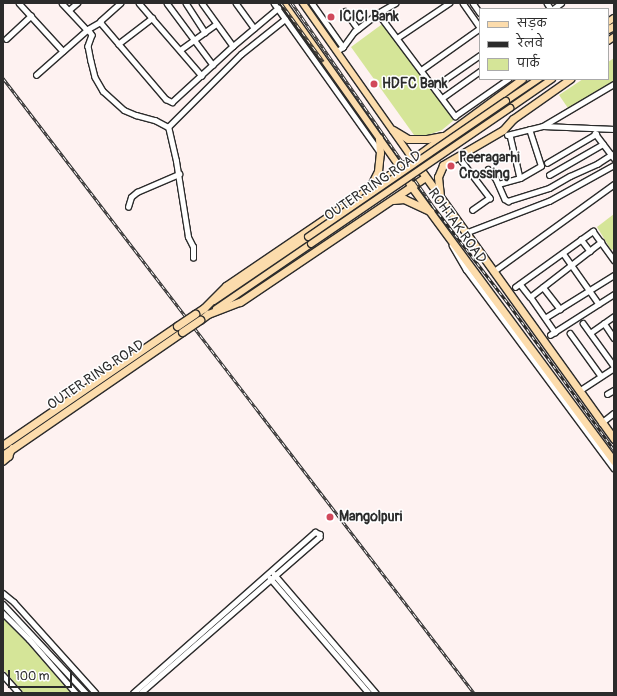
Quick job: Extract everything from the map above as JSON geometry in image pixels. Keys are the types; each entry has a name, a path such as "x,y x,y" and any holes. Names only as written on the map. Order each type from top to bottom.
{"highway":[{"name":"OUTER RING ROAD","path":"3,445 7,440 204,308 226,286 401,168 521,80"},
{"path":"440,198 438,177 443,165 504,129 512,119 569,80"},
{"path":"393,130 408,140 445,136"},
{"path":"368,190 378,171 380,153 379,138"},
{"name":"ROHTAK ROAD","path":"413,159 614,439"},
{"name":"ROHTAK ROAD","path":"401,168 411,186 614,461"},
{"name":"OUTER RING ROAD","path":"12,449 208,314 240,302 425,177"},
{"path":"359,196 371,214"},
{"path":"391,200 404,199 430,211"},
{"path":"3,455 12,449"}],"main road":[{"name":"ROHTAK ROAD","path":"284,3 401,168"},
{"name":"ROHTAK ROAD","path":"303,3 413,159"},
{"name":"OUTER RING ROAD","path":"204,308 538,80"},
{"name":"OUTER RING ROAD","path":"208,314 551,80"},
{"name":"OUTER RING ROAD","path":"3,462 9,457 12,449"}],"street":[{"path":"19,3 63,51"},
{"path":"62,3 92,35 88,46 90,61 95,77 103,91 124,110 155,120 168,127 179,174 188,237 193,247 193,258"},
{"path":"69,10 77,3"},
{"path":"36,75 121,3"},
{"path":"139,3 202,76"},
{"path":"167,3 213,65"},
{"path":"186,3 205,32"},
{"path":"202,3 233,46"},
{"path":"236,3 254,28"},
{"path":"274,3 380,153"},
{"path":"312,3 343,47"},
{"path":"337,51 343,47 358,29 378,13 395,3"},
{"path":"397,38 449,3"},
{"path":"462,3 479,27"},
{"path":"474,5 482,3"},
{"path":"100,22 169,102 174,101 233,46 278,8"},
{"path":"345,11 358,29"},
{"path":"378,13 456,116 507,80"},
{"path":"6,39 31,16"},
{"path":"118,44 152,18"},
{"path":"168,127 241,54 285,19"},
{"path":"180,50 216,24"},
{"path":"421,70 479,29"},
{"path":"434,87 479,56"},
{"path":"442,98 479,72"},
{"path":"327,78 333,73"},
{"path":"520,178 508,135 543,126 614,84"},
{"path":"543,126 614,129"},
{"path":"488,168 505,199 508,201 549,188 570,176 613,156 592,128"},
{"path":"498,184 520,178 541,166 529,130"},
{"path":"547,163 596,134"},
{"path":"550,175 603,144"},
{"path":"458,156 490,198 473,210"},
{"path":"465,233 549,201 614,165"},
{"path":"128,207 131,197 137,192 179,174"},
{"path":"494,271 614,184"},
{"path":"516,287 593,231 614,260"},
{"path":"449,238 458,257 614,468"},
{"path":"581,239 590,251"},
{"path":"530,297 601,242"},
{"path":"563,253 599,304"},
{"path":"545,318 614,275"},
{"path":"520,284 555,333"},
{"path":"542,287 560,309"},
{"path":"550,335 614,294"},
{"path":"590,332 614,316"},
{"path":"579,391 614,367 583,323"},
{"path":"604,323 614,338"},
{"path":"570,333 601,376"},
{"path":"607,394 614,390"},
{"path":"602,423 614,413"},
{"path":"133,693 316,532 320,534 320,537 141,693"},
{"path":"269,573 369,693"},
{"path":"273,578 376,693"},
{"path":"3,593 14,602 96,693"},
{"path":"3,604 86,693"},
{"path":"3,613 29,639 76,693"},
{"path":"3,674 19,693"},
{"path":"10,693 15,688"}],"green space":[{"path":"385,22 454,120 442,130 428,135 414,135 351,47"},
{"path":"614,58 614,83 570,111 559,95 582,80 609,80 609,61"},
{"path":"614,214 614,249 611,250 597,227"},
{"path":"3,617 71,693 24,693 3,669"}],"railway":[{"path":"281,3 323,61"},
{"path":"292,3 433,206 511,307 614,450"},
{"path":"3,78 474,693"}],"place":[{"name":"ICICI Bank","path":"331,17"},
{"name":"HDFC Bank","path":"374,84"},
{"name":"Peeragarhi Crossing","path":"451,166"},
{"name":"Mangolpuri","path":"330,517"}]}
